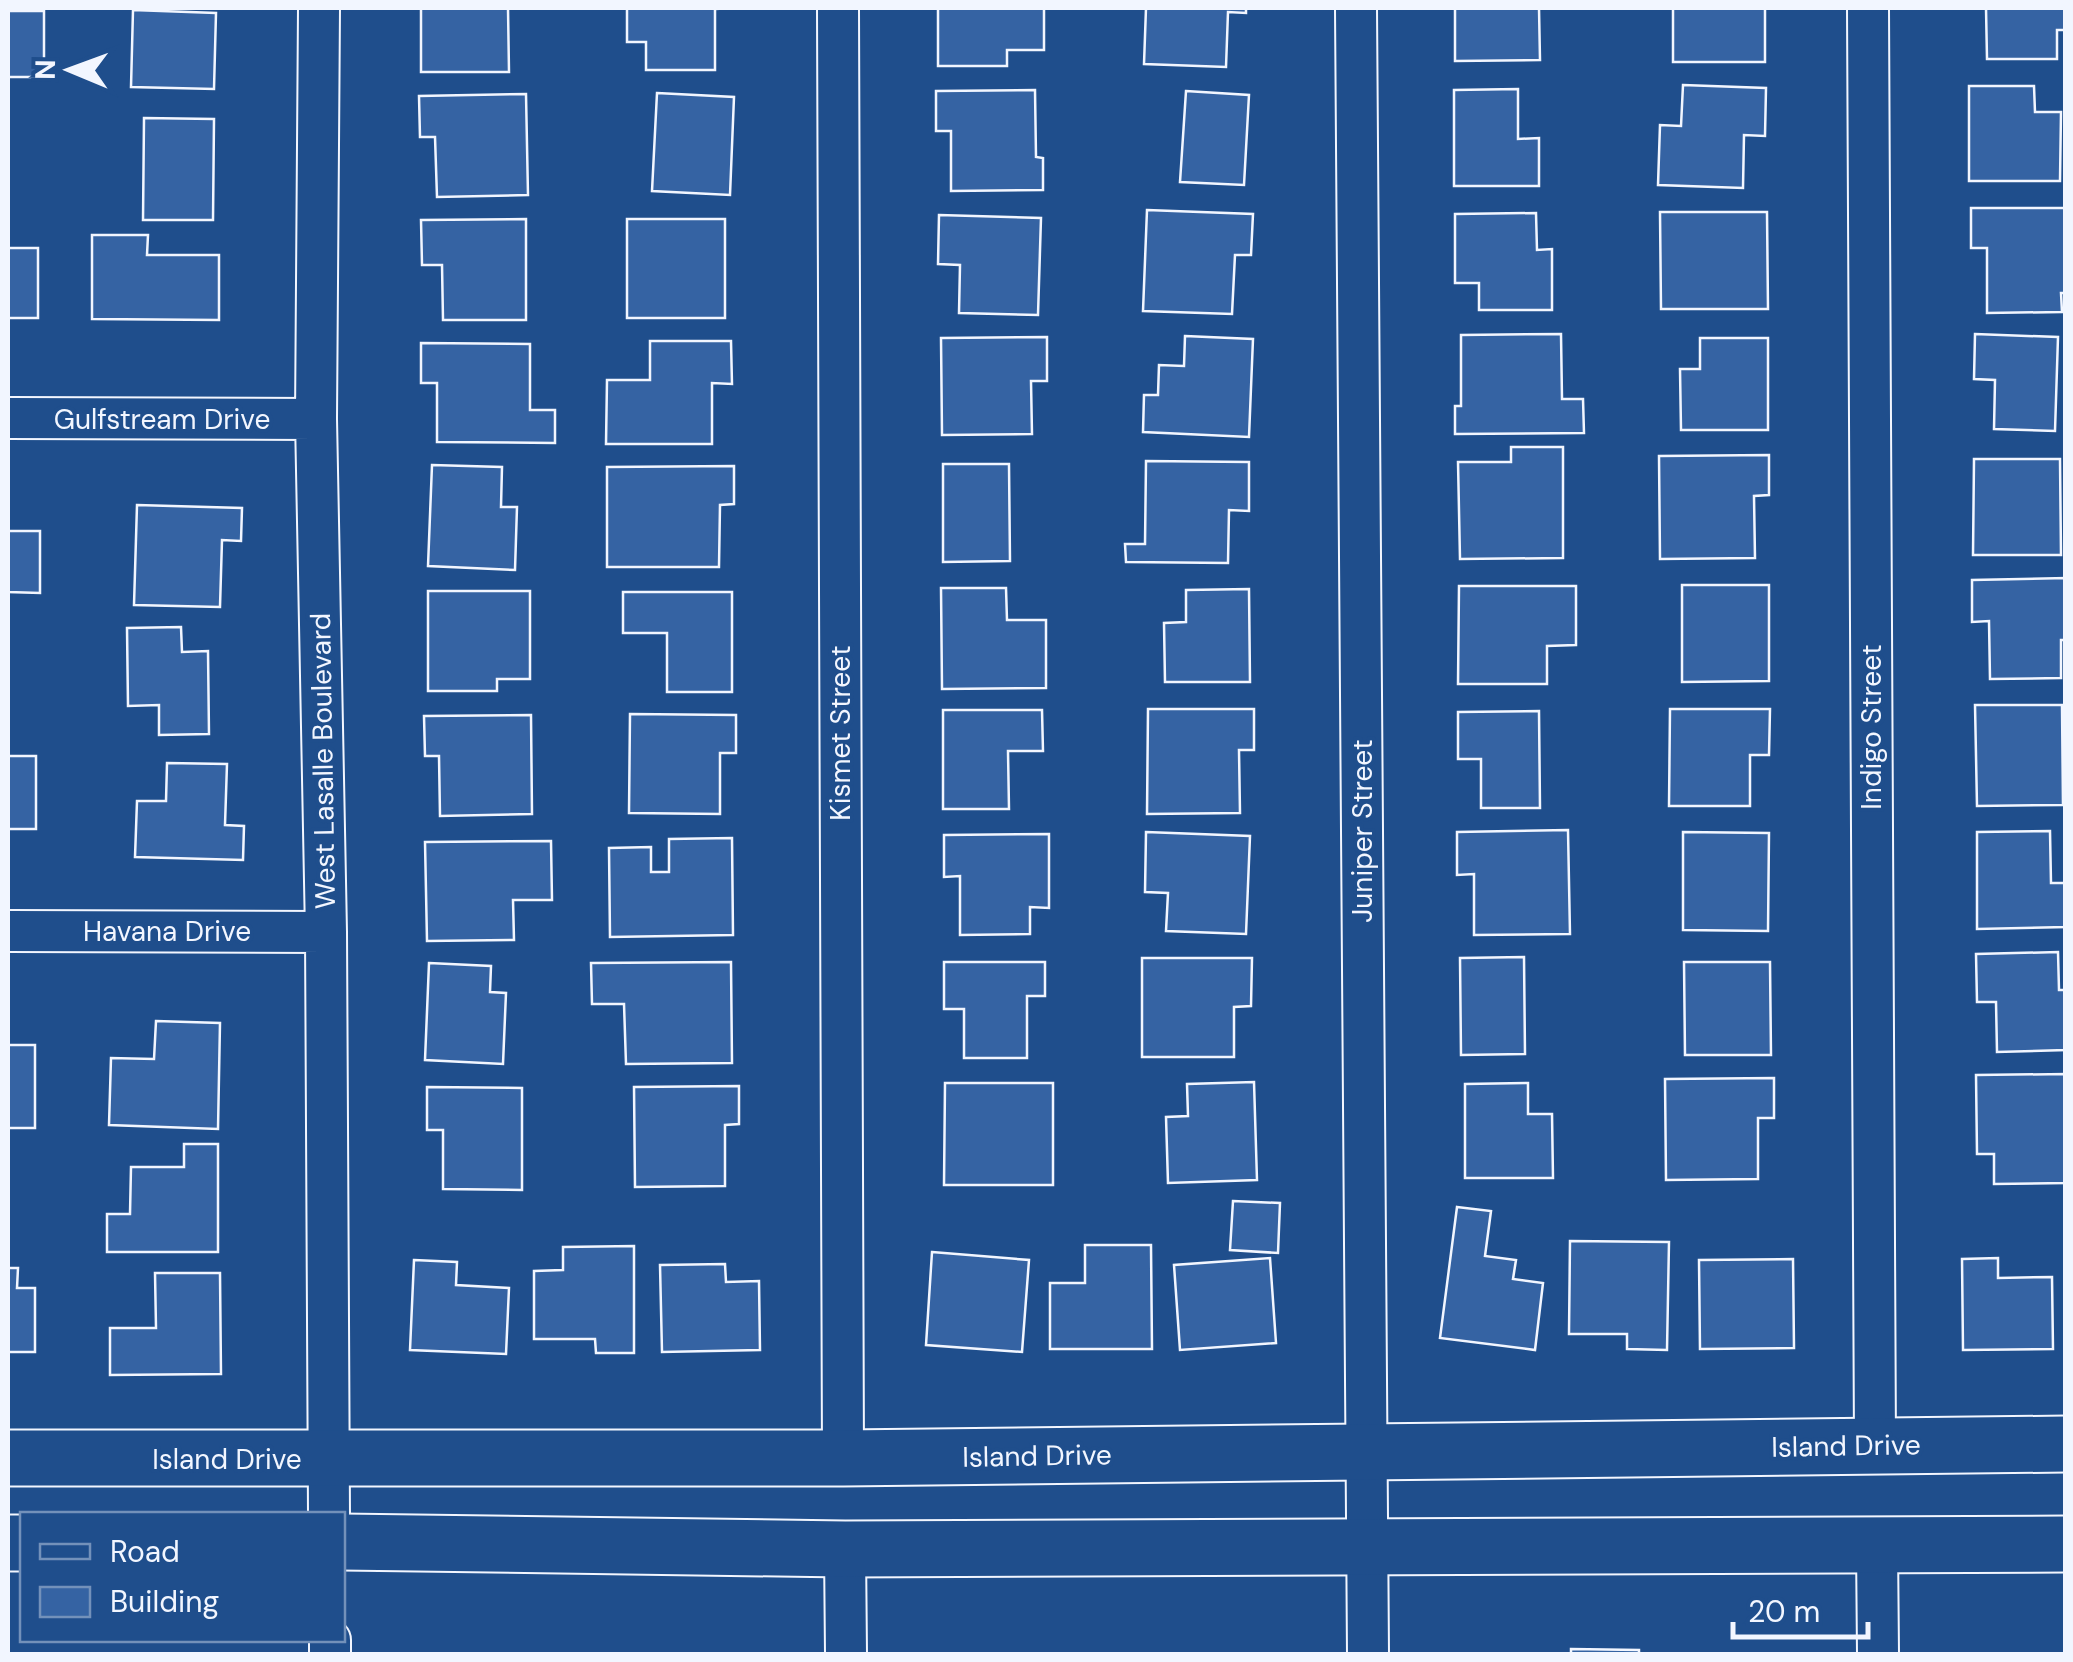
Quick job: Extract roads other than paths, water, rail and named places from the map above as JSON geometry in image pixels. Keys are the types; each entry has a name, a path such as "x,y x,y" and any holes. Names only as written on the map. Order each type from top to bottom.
{"street":[{"name":"West Lasalle Boulevard","path":"319,8 316,419 326,932 329,1512"},
{"name":"Kismet Street","path":"838,8 842,1458"},
{"name":"Juniper Street","path":"1356,8 1368,1654"},
{"name":"Indigo Street","path":"1868,8 1874,1446"},
{"name":"Gulfstream Drive","path":"8,418 316,419"},
{"name":"Havana Drive","path":"8,932 326,932"},
{"name":"Island Drive","path":"8,1458 842,1458 2066,1444"},
{"path":"345,1542 845,1549 2066,1544"},
{"path":"1877,1546 1878,1654"},
{"path":"845,1549 846,1654"}]}
